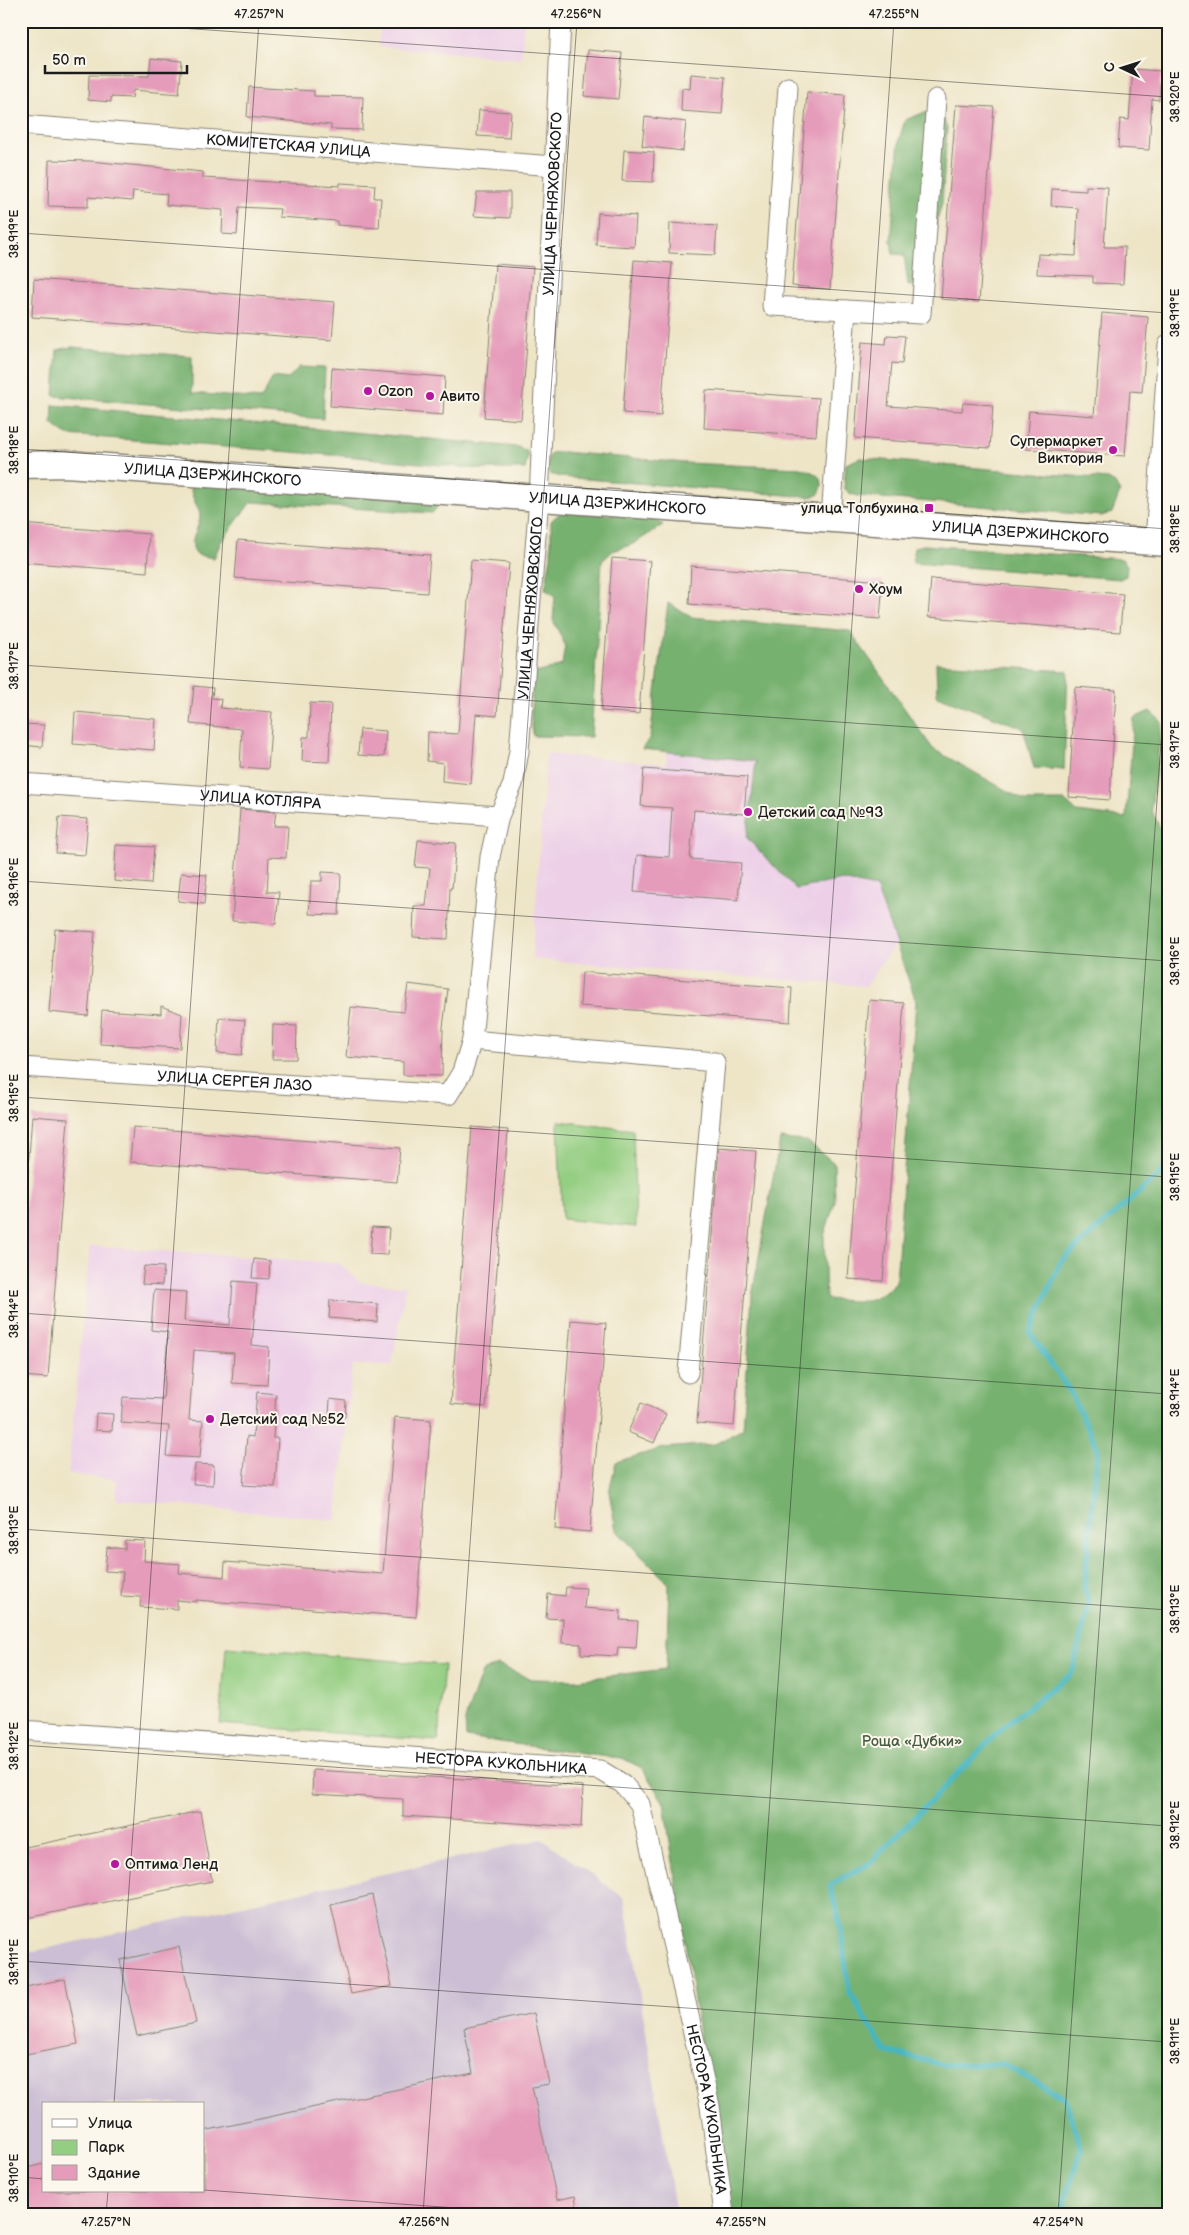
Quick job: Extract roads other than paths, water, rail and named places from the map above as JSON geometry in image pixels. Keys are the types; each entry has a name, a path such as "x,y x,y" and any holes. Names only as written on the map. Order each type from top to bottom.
{"main road":[{"name":"УЛИЦА ДЗЕРЖИНСКОГО","path":"21,453 66,464"},
{"name":"УЛИЦА ДЗЕРЖИНСКОГО","path":"21,465 66,464 1161,543"}],"street":[{"name":"УЛИЦА ЧЕРНЯХОВСКОГО","path":"448,1095 462,1072 472,1040 490,857 498,816 513,784 519,751 539,498 561,21"},
{"path":"788,87 772,306 921,314 936,100"},
{"name":"КОМИТЕТСКАЯ УЛИЦА","path":"21,125 554,166"},
{"path":"831,519 846,310"},
{"path":"1161,543 1168,345"},
{"name":"УЛИЦА КОТЛЯРА","path":"21,783 498,816"},
{"path":"472,1040 715,1062 688,1372"},
{"name":"УЛИЦА СЕРГЕЯ ЛАЗО","path":"21,1067 448,1095"},
{"name":"НЕСТОРА КУКОЛЬНИКА","path":"21,1730 600,1770 623,1784 640,1804 710,2106 724,2214"}],"waterway":[{"path":"1061,2214 1081,2149 1065,2098 1002,2064 944,2065 885,2051 849,1991 840,1925 830,1885 870,1863 1002,1728 1072,1673 1089,1603 1084,1588 1098,1449 1069,1390 1030,1333 1061,1261 1168,1167"}],"place":[{"name":"Ozon","path":"368,391"},
{"name":"Авито","path":"430,396"},
{"name":"Супермаркет Виктория","path":"1113,450"},
{"name":"улица Толбухина","path":"929,508"},
{"name":"Хоум","path":"859,589"},
{"name":"Детский сад №93","path":"748,812"},
{"name":"Детский сад №52","path":"210,1419"},
{"name":"Оптима Ленд","path":"115,1864"}],"park label":[{"name":"Роща «Дубки»","path":"912,1741"}]}
